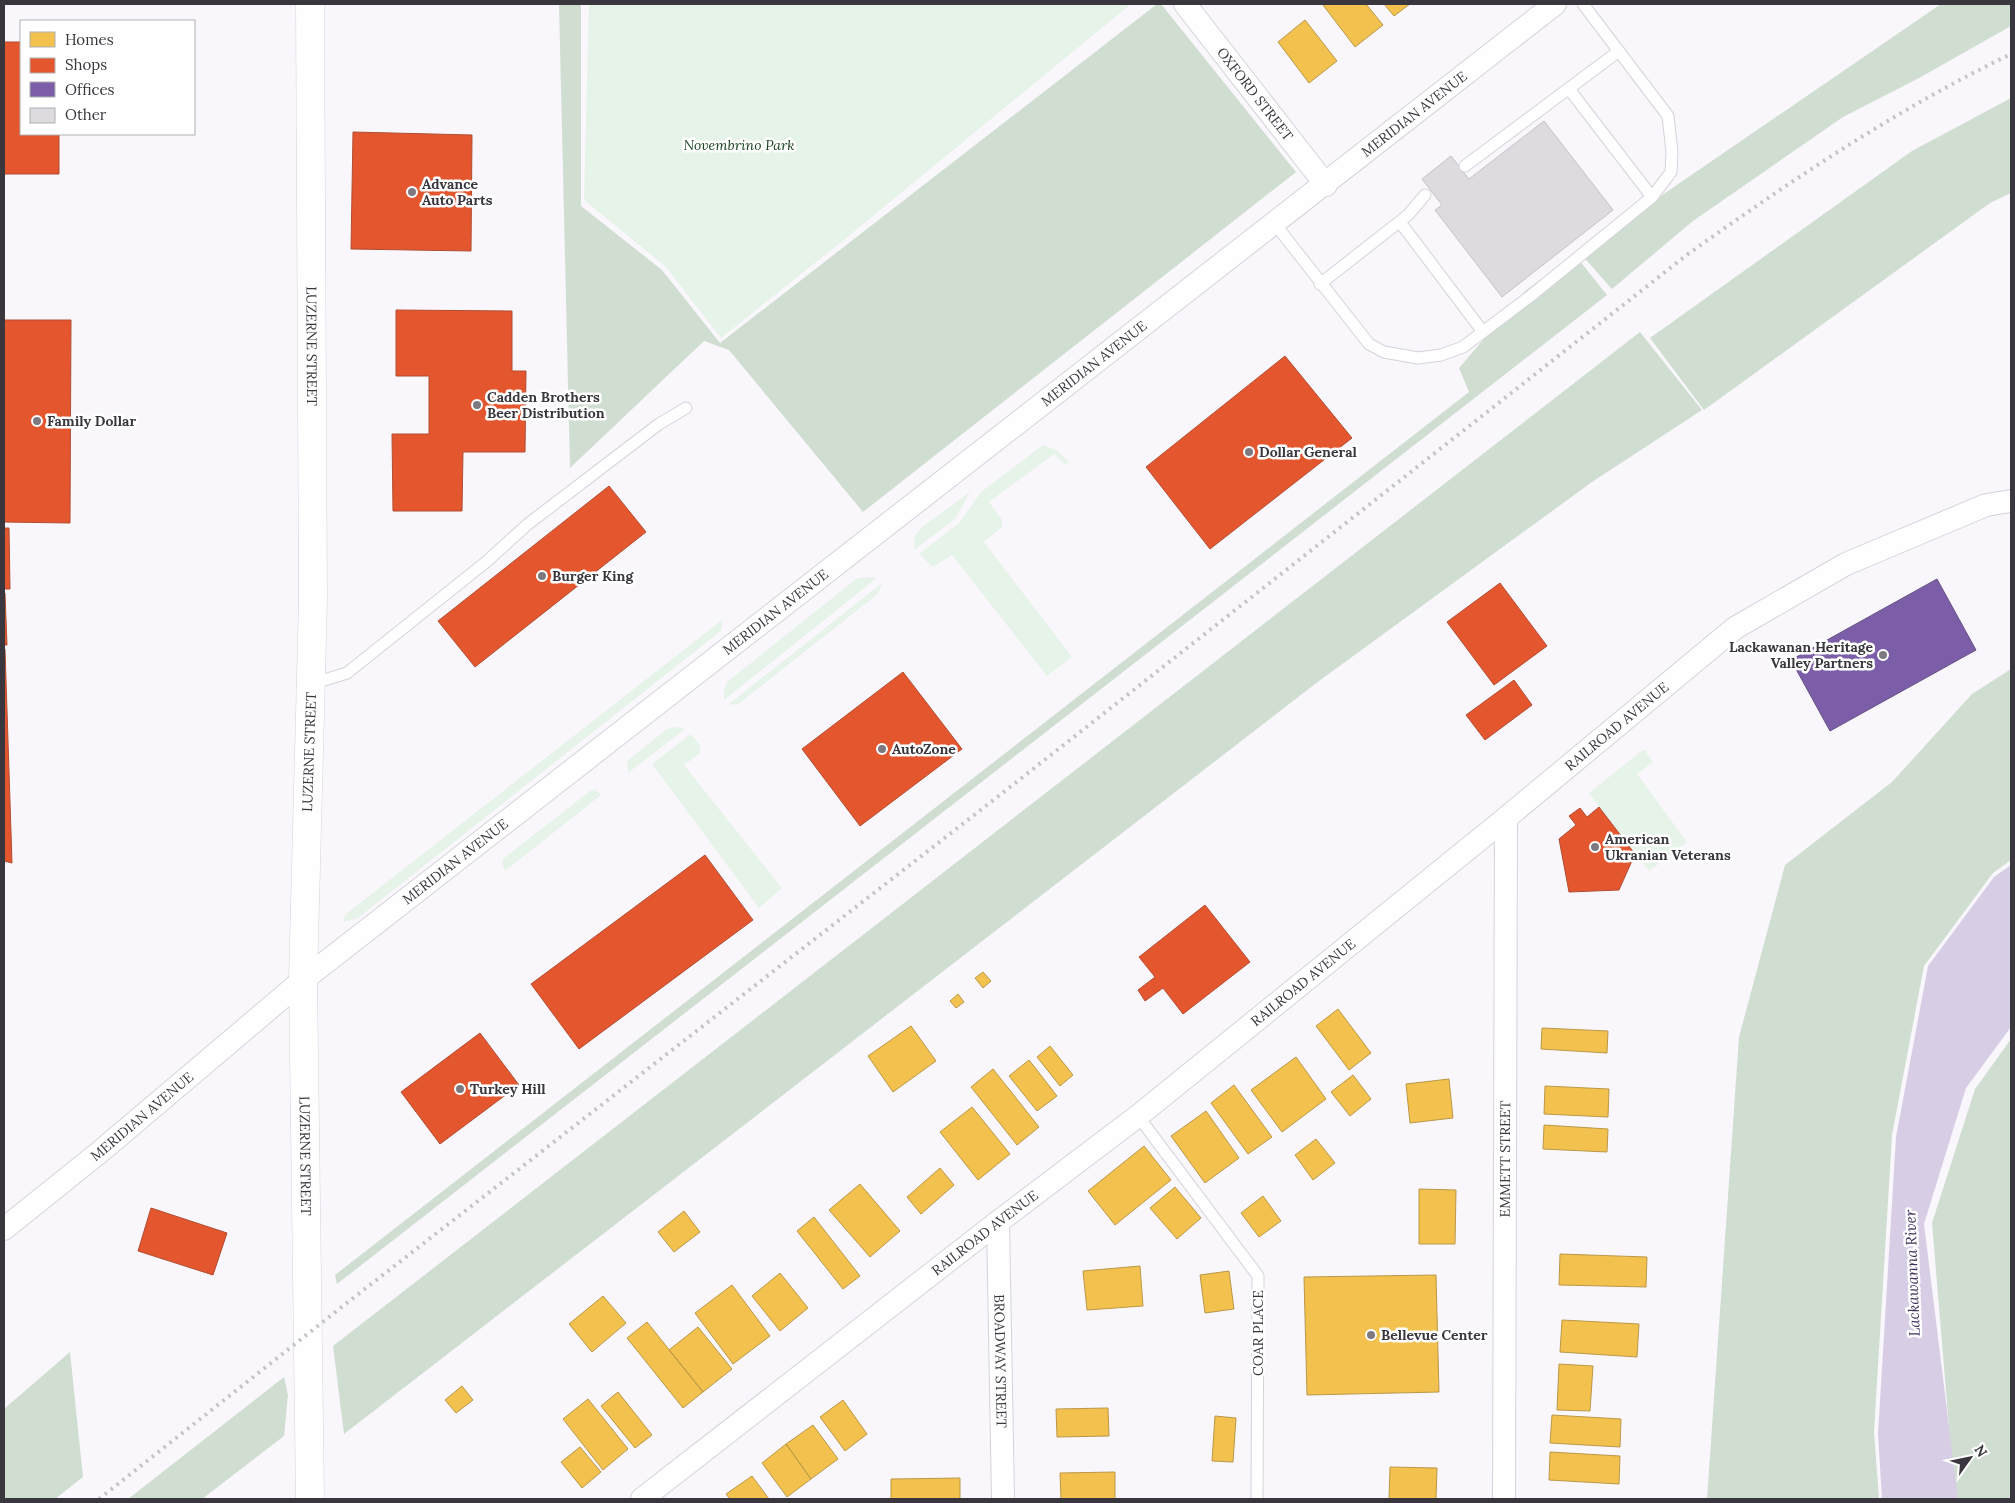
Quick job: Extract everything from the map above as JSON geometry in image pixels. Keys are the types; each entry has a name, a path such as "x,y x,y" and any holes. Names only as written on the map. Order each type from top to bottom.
{"street":[{"name":"LUZERNE STREET","path":"310,4 313,580 303,980 310,1499"},
{"name":"OXFORD STREET","path":"1185,4 1326,185"},
{"name":"MERIDIAN AVENUE","path":"4,1229 102,1151 303,980 1326,185 1555,4"},
{"name":"RAILROAD AVENUE","path":"642,1499 998,1222 1138,1116 1506,818 1734,628 1846,564 1986,505 2011,501"},
{"name":"EMMETT STREET","path":"1504,1499 1506,818"},
{"name":"BROADWAY STREET","path":"998,1222 1003,1499"}],"lane":[{"path":"1275,224 1320,284 1369,344 1384,352 1418,358 1441,355 1463,347 1652,197 1671,172 1672,152 1668,116 1582,4"},
{"path":"1464,166 1619,52"},
{"path":"1569,89 1652,197"},
{"path":"1320,284 1400,222 1425,195"},
{"path":"1400,222 1483,332"},
{"path":"311,684 347,673 486,562 528,524 659,424 686,408"},
{"name":"COAR PLACE","path":"1138,1116 1258,1276 1257,1499"}],"path":[{"path":"1819,1499 1806,1366 1808,1172 1826,1112 1842,1015 1863,961 1907,888 1974,810 2011,750"}],"green space":[{"path":"559,4 581,4 581,206 662,270 720,343 1157,4 1161,4 1296,172 863,512 729,350 704,341 570,468"},
{"name":"Novembrino Park","path":"589,4 1131,4 845,239 721,338 666,267 584,200"},
{"path":"1941,4 2011,4 2011,26 1919,78 1843,117 1693,221 1612,289 1579,252"},
{"path":"2011,98 2011,193 1990,203 1704,410 1650,338 1912,151"},
{"path":"1575,255 1607,295 337,1284 335,1275 1469,392 1459,368 1525,291"},
{"path":"1640,332 1702,410 1592,482 1319,681 344,1434 333,1346"},
{"path":"1043,445 1058,451 1069,462 1065,465 1054,454 989,502 1002,520 1002,527 984,542 1072,657 1047,676 952,555 933,567 919,554 959,523 981,492"},
{"path":"970,492 955,519 914,550 915,536 922,527"},
{"path":"866,577 877,578 724,700 724,689 727,682 856,579"},
{"path":"882,583 878,594 737,705 729,704"},
{"path":"722,620 722,630 358,918 343,922 346,914"},
{"path":"2011,669 2011,860 1993,873 1924,966 1892,1135 1874,1432 1879,1499 1707,1499 1739,1037 1785,865 1892,782 1972,694"},
{"path":"676,727 685,729 628,773 627,761 667,729"},
{"path":"691,734 700,745 700,753 684,765 782,888 759,908 652,764"},
{"path":"1644,749 1653,762 1637,774 1687,842 1649,871 1589,793"},
{"path":"595,789 601,795 505,871 502,862 504,858"},
{"path":"2011,1039 2011,1499 1955,1499 1932,1223 1975,1089"},
{"path":"70,1352 83,1477 55,1499 4,1499 4,1409"},
{"path":"284,1377 288,1395 284,1436 202,1499 128,1499"}],"water":[{"name":"Lackawanna River","path":"2011,865 2011,1027 1966,1088 1924,1224 1958,1499 1882,1499 1878,1434 1896,1137 1928,966 1994,877"}],"building: Homes":[{"path":"1366,4 1383,25 1355,47 1323,5"},
{"path":"1384,4 1410,4 1394,16"},
{"path":"1305,20 1337,61 1309,83 1278,42"},
{"path":"983,972 991,981 983,988 975,978"},
{"path":"958,994 964,1002 956,1008 950,1001"},
{"path":"1338,1009 1371,1053 1349,1070 1316,1026"},
{"path":"911,1026 936,1061 893,1092 868,1056"},
{"path":"1542,1028 1608,1031 1607,1053 1541,1049"},
{"path":"1050,1046 1073,1075 1060,1086 1037,1057"},
{"path":"1296,1057 1326,1099 1282,1132 1251,1090"},
{"path":"1029,1060 1057,1096 1037,1111 1009,1076"},
{"path":"993,1069 1039,1127 1017,1145 971,1087"},
{"path":"1353,1075 1371,1099 1350,1116 1331,1092"},
{"path":"1449,1079 1453,1118 1410,1123 1406,1084"},
{"path":"1234,1085 1272,1137 1248,1154 1211,1103"},
{"path":"1545,1086 1609,1089 1608,1117 1544,1114"},
{"path":"972,1107 1010,1154 978,1180 940,1132"},
{"path":"1206,1111 1239,1158 1205,1183 1171,1136"},
{"path":"1544,1125 1608,1129 1607,1152 1543,1149"},
{"path":"1316,1139 1335,1163 1313,1180 1295,1155"},
{"path":"1144,1146 1171,1180 1115,1225 1088,1191"},
{"path":"940,1168 954,1185 921,1214 907,1197"},
{"path":"860,1184 900,1231 870,1257 829,1210"},
{"path":"1175,1187 1201,1218 1177,1239 1150,1208"},
{"path":"1419,1189 1456,1190 1455,1244 1419,1244"},
{"path":"1263,1196 1281,1221 1259,1237 1241,1213"},
{"path":"684,1211 700,1232 674,1252 658,1232"},
{"path":"814,1217 860,1276 843,1289 797,1231"},
{"path":"1560,1254 1647,1257 1646,1287 1559,1285"},
{"path":"1140,1266 1143,1306 1087,1310 1083,1271"},
{"path":"1229,1271 1234,1309 1205,1313 1200,1275"},
{"path":"780,1273 808,1308 780,1331 752,1296"},
{"name":"Bellevue Center","path":"1436,1275 1439,1392 1307,1395 1304,1277"},
{"path":"732,1285 770,1336 733,1364 695,1313"},
{"path":"603,1296 626,1323 592,1352 569,1324"},
{"path":"1562,1320 1639,1324 1637,1357 1560,1352"},
{"path":"647,1322 703,1392 683,1408 627,1338"},
{"path":"698,1327 732,1369 703,1392 669,1350"},
{"path":"1559,1364 1593,1366 1590,1411 1557,1410"},
{"path":"462,1386 473,1400 456,1413 445,1400"},
{"path":"618,1392 652,1435 635,1448 601,1406"},
{"path":"588,1399 628,1449 603,1470 563,1419"},
{"path":"843,1400 867,1434 845,1451 820,1417"},
{"path":"1108,1408 1109,1436 1057,1437 1056,1409"},
{"path":"1552,1415 1621,1419 1620,1447 1550,1443"},
{"path":"1215,1416 1236,1418 1233,1462 1212,1461"},
{"path":"813,1425 838,1459 811,1479 786,1444"},
{"path":"786,1444 811,1479 787,1497 762,1463"},
{"path":"580,1447 601,1472 582,1488 561,1462"},
{"path":"1550,1452 1620,1456 1619,1484 1549,1480"},
{"path":"1390,1467 1437,1468 1436,1499 1389,1499"},
{"path":"1115,1472 1115,1499 1061,1499 1060,1473"},
{"path":"752,1476 769,1499 730,1499 726,1494"},
{"path":"960,1478 960,1499 891,1499 891,1479"}],"building: Shops":[{"path":"4,42 20,42 20,135 59,135 59,174 4,174"},
{"name":"Advance Auto Parts","path":"353,132 472,135 471,251 351,249"},
{"name":"Cadden Brothers Beer Distribution","path":"396,310 512,311 512,371 526,371 525,452 463,452 462,511 393,511 392,434 429,434 429,376 396,376"},
{"name":"Family Dollar","path":"4,320 71,320 70,523 4,522"},
{"name":"Dollar General","path":"1285,356 1352,438 1210,549 1146,467"},
{"name":"Burger King","path":"609,486 646,532 475,667 438,621"},
{"path":"4,528 9,528 10,589 4,589"},
{"path":"1500,583 1547,646 1494,685 1447,622"},
{"path":"5,593 7,645 4,645"},
{"path":"5,649 12,863 4,861"},
{"name":"AutoZone","path":"903,672 962,749 860,826 802,749"},
{"path":"1514,680 1532,705 1485,740 1466,715"},
{"name":"American Ukranian Veterans","path":"1599,807 1635,854 1619,890 1569,892 1559,839 1576,825 1569,816 1580,808 1587,817"},
{"path":"705,855 753,920 579,1049 531,984"},
{"path":"1205,905 1250,962 1183,1014 1163,988 1145,1001 1138,990 1155,977 1139,957"},
{"name":"Turkey Hill","path":"480,1033 519,1085 440,1144 401,1092"},
{"path":"151,1208 227,1233 213,1275 138,1251"}],"building: Offices":[{"name":"Lackawanan Heritage Valley Partners","path":"1937,579 1976,650 1830,731 1791,660"}],"building: Other":[{"path":"1544,121 1613,210 1502,297 1435,210 1442,205 1422,179 1451,156 1469,179"}],"railway":[{"path":"99,1499 343,1306 1014,784 1688,254 1766,199 1886,122 1969,75 2011,54"}],"place":[{"name":"Advance Auto Parts","path":"412,192"},
{"name":"Cadden Brothers Beer Distribution","path":"477,405"},
{"name":"Family Dollar","path":"37,421"},
{"name":"Dollar General","path":"1249,452"},
{"name":"Burger King","path":"542,576"},
{"name":"Lackawanan Heritage Valley Partners","path":"1883,655"},
{"name":"AutoZone","path":"882,749"},
{"name":"American Ukranian Veterans","path":"1595,847"},
{"name":"Turkey Hill","path":"460,1089"},
{"name":"Bellevue Center","path":"1371,1335"}]}
